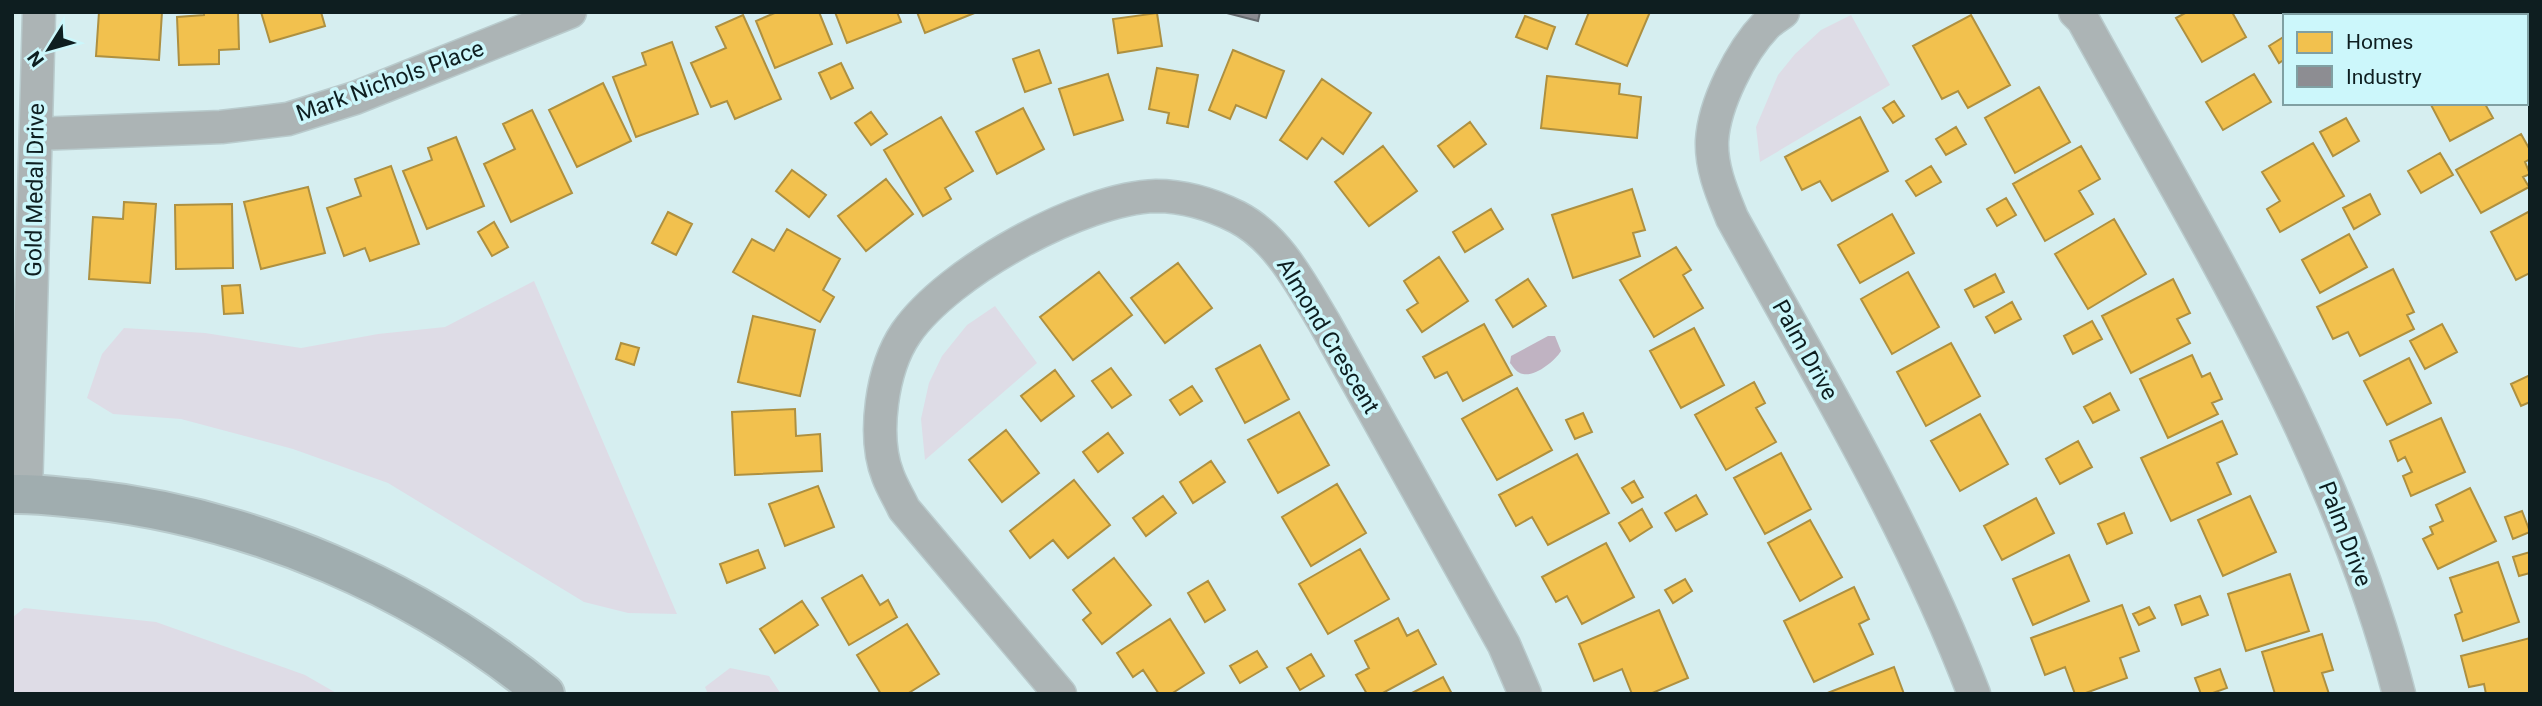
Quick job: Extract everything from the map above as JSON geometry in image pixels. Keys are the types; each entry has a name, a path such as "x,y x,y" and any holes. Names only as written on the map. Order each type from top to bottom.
{"main road":[{"path":"19,493 120,503 232,527 331,565 419,607 513,667 545,694"}],"street":[{"name":"Gold Medal Drive","path":"19,493 39,12"},
{"name":"Mark Nichols Place","path":"36,134 221,127 288,119 355,98 570,12"},
{"name":"Palm Drive","path":"1783,12 1767,23 1746,51 1718,108 1712,141 1716,178 1732,218 1892,508 1950,632 1974,694"},
{"name":"Palm Drive","path":"2075,12 2083,20 2278,376 2355,555 2386,643 2399,694"},
{"name":"Almond Crescent","path":"1060,694 904,509 887,474 881,440 881,401 905,334 931,302 963,277 1033,236 1100,206 1156,196 1205,203 1239,218 1268,239 1299,280 1504,645 1525,694"}],"shaded area":[{"path":"1851,15 1890,85 1760,162 1756,127 1778,75 1795,54 1821,30"},
{"path":"534,281 677,614 628,613 584,602 388,483 293,449 181,419 113,414 87,398 102,354 124,328 205,333 301,348 378,334 445,327"},
{"path":"995,306 1037,363 925,460 921,419 929,383 942,356 967,325"},
{"path":"1548,336 1555,336 1561,351 1533,373 1519,373 1510,363 1511,356"},
{"path":"24,608 156,622 305,675 338,694 12,694 12,618"},
{"path":"730,668 769,676 781,694 708,694 705,687"}],"building: Homes":[{"path":"99,12 162,12 159,60 96,56"},
{"path":"204,12 238,12 239,49 219,50 219,64 179,65 177,17 204,15"},
{"path":"261,12 321,12 325,26 270,42"},
{"path":"777,12 819,12 832,44 775,68 756,21"},
{"path":"835,12 897,12 901,22 847,43"},
{"path":"917,12 977,12 925,33"},
{"path":"1589,12 1650,12 1627,66 1576,44"},
{"path":"2187,12 2232,12 2246,37 2202,62 2176,18"},
{"path":"1157,13 1162,46 1118,53 1113,19"},
{"path":"743,15 781,99 735,119 727,101 711,107 691,63 726,48 716,27"},
{"path":"1971,15 2010,85 1968,108 1958,91 1942,99 1913,46"},
{"path":"1525,16 1555,27 1547,49 1516,37"},
{"path":"2283,37 2283,60 2279,63 2269,46"},
{"path":"672,42 698,114 636,137 613,77 646,65 642,53"},
{"path":"1039,50 1051,83 1025,92 1013,59"},
{"path":"1233,50 1284,71 1266,118 1236,105 1230,119 1209,110"},
{"path":"841,63 853,88 831,99 819,73"},
{"path":"1157,68 1198,75 1188,127 1167,123 1169,113 1149,109"},
{"path":"1108,74 1123,120 1074,135 1059,89"},
{"path":"2254,74 2271,102 2223,130 2206,102"},
{"path":"1547,76 1620,84 1619,94 1641,97 1637,138 1541,128"},
{"path":"1322,79 1371,113 1343,154 1322,138 1307,159 1280,140"},
{"path":"603,83 631,141 577,167 549,110"},
{"path":"2039,87 2070,142 2015,173 1985,118"},
{"path":"1894,101 1904,116 1893,123 1883,108"},
{"path":"2431,105 2486,105 2493,118 2450,141"},
{"path":"1023,108 1044,149 997,174 976,132"},
{"path":"532,110 572,193 511,222 484,164 515,149 503,124"},
{"path":"871,112 887,134 871,145 855,123"},
{"path":"941,117 973,171 945,188 951,199 923,216 884,150"},
{"path":"1860,117 1888,171 1832,201 1820,181 1802,190 1785,157"},
{"path":"2346,118 2359,141 2333,156 2320,132"},
{"path":"1470,122 1486,144 1454,167 1438,146"},
{"path":"1956,127 1966,144 1946,155 1936,139"},
{"path":"2521,134 2530,150 2530,159 2525,162 2530,174 2523,177 2529,187 2481,213 2456,170"},
{"path":"456,137 484,206 427,229 403,171 432,160 428,148"},
{"path":"2313,143 2344,196 2280,232 2267,209 2280,201 2262,172"},
{"path":"1383,146 1417,191 1369,226 1335,182"},
{"path":"2081,146 2100,179 2079,191 2093,214 2045,241 2013,184"},
{"path":"2440,153 2453,175 2421,193 2408,171"},
{"path":"391,166 419,244 370,261 365,248 344,256 327,208 361,196 355,179"},
{"path":"1931,166 1941,182 1916,196 1906,181"},
{"path":"792,170 826,195 809,217 776,191"},
{"path":"886,179 913,214 866,251 838,216"},
{"path":"308,187 325,253 261,269 244,202"},
{"path":"1632,189 1645,230 1633,233 1640,256 1573,278 1552,215"},
{"path":"2370,194 2380,214 2354,229 2343,208"},
{"path":"2006,198 2016,215 1997,226 1987,209"},
{"path":"124,202 156,204 150,283 89,279 93,217 123,219"},
{"path":"232,204 233,268 176,269 175,205"},
{"path":"1491,209 1503,229 1465,252 1453,232"},
{"path":"2530,211 2530,273 2516,280 2491,232"},
{"path":"668,212 692,224 676,255 652,243"},
{"path":"1892,214 1914,253 1860,283 1838,245"},
{"path":"2114,219 2146,274 2088,309 2055,254"},
{"path":"494,222 508,247 492,256 478,232"},
{"path":"787,229 840,259 823,290 834,297 820,322 733,272 752,239 774,251"},
{"path":"2349,234 2367,267 2320,293 2302,260"},
{"path":"1676,247 1691,270 1683,275 1703,308 1654,337 1620,280"},
{"path":"1439,257 1468,301 1422,332 1407,310 1418,303 1404,281"},
{"path":"1178,263 1212,308 1165,343 1131,298"},
{"path":"2393,269 2414,312 2407,315 2414,329 2360,356 2348,332 2333,339 2317,307"},
{"path":"1099,272 1132,315 1073,360 1040,317"},
{"path":"1908,272 1939,327 1892,354 1861,299"},
{"path":"1995,274 2004,292 1974,307 1965,290"},
{"path":"1528,279 1546,306 1513,327 1496,300"},
{"path":"2173,279 2190,313 2177,319 2190,343 2131,373 2102,316"},
{"path":"240,285 243,313 224,314 222,286"},
{"path":"2012,302 2021,319 1995,333 1986,317"},
{"path":"753,316 815,330 800,396 738,382"},
{"path":"2092,321 2102,339 2073,354 2064,336"},
{"path":"1484,324 1512,375 1463,401 1447,372 1435,378 1423,357"},
{"path":"2442,324 2457,352 2425,369 2410,341"},
{"path":"1694,328 1724,385 1681,408 1650,351"},
{"path":"621,343 639,348 634,365 616,359"},
{"path":"1951,343 1980,396 1926,426 1897,372"},
{"path":"1260,345 1289,399 1245,423 1216,369"},
{"path":"2192,355 2202,377 2210,373 2222,399 2212,403 2218,414 2168,438 2140,379"},
{"path":"2409,358 2431,403 2387,425 2364,381"},
{"path":"1111,368 1131,395 1112,408 1092,381"},
{"path":"1055,370 1074,396 1041,421 1021,396"},
{"path":"2530,375 2530,402 2521,406 2511,384"},
{"path":"1754,382 1765,403 1756,408 1776,442 1726,470 1695,415"},
{"path":"1192,386 1202,401 1180,415 1170,400"},
{"path":"1517,388 1552,450 1497,480 1462,419"},
{"path":"2110,393 2119,410 2093,423 2084,407"},
{"path":"795,409 796,436 820,434 822,471 735,475 732,412"},
{"path":"1299,412 1329,465 1278,493 1248,440"},
{"path":"1583,413 1592,432 1575,439 1566,420"},
{"path":"1980,414 2008,464 1960,491 1931,441"},
{"path":"2441,418 2465,472 2411,496 2403,476 2412,472 2405,457 2398,461 2390,441"},
{"path":"2222,421 2237,454 2217,463 2231,494 2171,521 2141,458"},
{"path":"1006,430 1039,473 1002,502 969,460"},
{"path":"1108,433 1123,453 1098,472 1083,452"},
{"path":"2078,441 2092,467 2060,484 2046,459"},
{"path":"1781,453 1811,509 1765,534 1734,478"},
{"path":"1577,454 1609,513 1548,545 1532,517 1516,526 1499,495"},
{"path":"1211,461 1225,482 1193,503 1180,482"},
{"path":"1074,480 1110,525 1068,558 1053,540 1030,558 1010,531"},
{"path":"1634,481 1643,497 1632,503 1622,488"},
{"path":"1337,484 1366,533 1311,566 1282,517"},
{"path":"818,486 834,527 785,546 769,504"},
{"path":"2470,488 2496,541 2438,569 2423,539 2433,534 2430,527 2443,521 2436,505"},
{"path":"1696,495 1707,514 1676,531 1665,513"},
{"path":"1163,496 1176,513 1146,536 1133,518"},
{"path":"2250,496 2276,552 2223,576 2198,520"},
{"path":"2036,498 2054,533 2002,560 1984,526"},
{"path":"1642,509 1652,527 1630,541 1619,523"},
{"path":"2522,511 2530,532 2513,539 2505,517"},
{"path":"2124,513 2132,533 2107,544 2098,524"},
{"path":"1810,520 1842,577 1800,601 1768,543"},
{"path":"1606,543 1634,597 1582,624 1567,596 1556,602 1542,577"},
{"path":"1360,549 1389,599 1328,634 1299,584"},
{"path":"758,550 765,568 727,583 720,564"},
{"path":"2530,552 2530,573 2519,576 2513,557"},
{"path":"2069,555 2089,601 2033,625 2013,579"},
{"path":"1114,558 1151,605 1102,644 1083,620 1091,613 1073,590"},
{"path":"2498,562 2519,622 2463,641 2455,615 2462,612 2450,578"},
{"path":"2290,574 2309,631 2246,651 2228,594"},
{"path":"862,575 880,605 888,600 897,617 849,645 822,598"},
{"path":"1685,579 1692,591 1673,603 1665,590"},
{"path":"1208,581 1225,610 1205,622 1188,593"},
{"path":"1854,587 1869,619 1859,624 1873,654 1814,682 1784,621"},
{"path":"2200,596 2208,615 2182,625 2175,605"},
{"path":"802,601 818,625 775,653 760,629"},
{"path":"2122,605 2139,651 2120,658 2127,678 2083,694 2075,694 2065,667 2045,675 2031,638"},
{"path":"2149,607 2155,618 2139,625 2133,614"},
{"path":"1659,610 1688,678 1650,694 1632,694 1622,669 1594,681 1579,644"},
{"path":"1398,618 1407,636 1418,630 1436,664 1381,694 1367,694 1356,675 1369,668 1355,641"},
{"path":"1170,619 1204,673 1171,694 1159,694 1143,670 1133,677 1117,653"},
{"path":"907,624 939,674 907,694 881,694 857,655"},
{"path":"2322,634 2333,670 2322,673 2329,694 2275,694 2262,652"},
{"path":"2530,638 2530,694 2486,694 2484,684 2469,687 2461,656"},
{"path":"1257,651 1267,667 1240,683 1230,666"},
{"path":"1311,654 1324,676 1300,690 1287,668"},
{"path":"1894,667 1904,694 1825,694"},
{"path":"2220,669 2227,688 2201,694 2195,678"},
{"path":"1443,677 1452,694 1410,694"}],"building: Industry":[{"path":"1223,12 1260,12 1258,21"}]}
